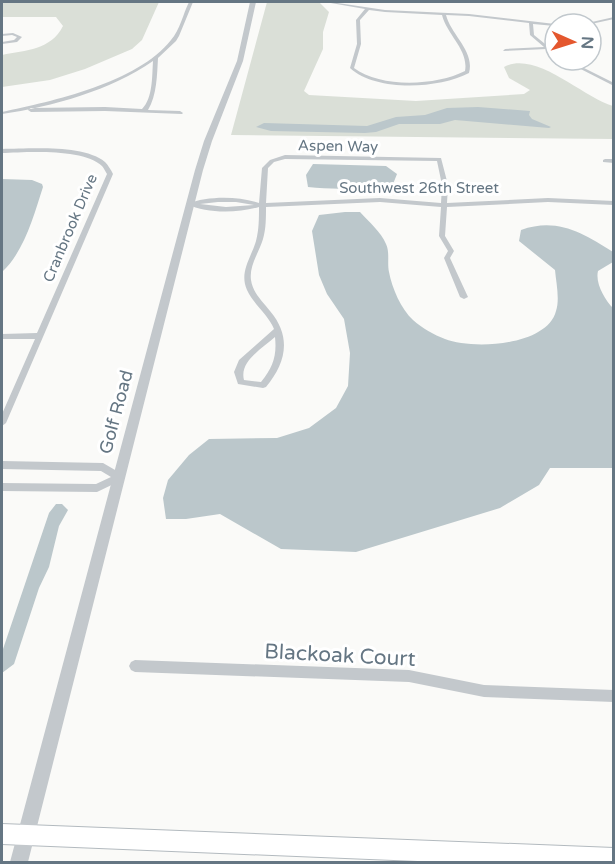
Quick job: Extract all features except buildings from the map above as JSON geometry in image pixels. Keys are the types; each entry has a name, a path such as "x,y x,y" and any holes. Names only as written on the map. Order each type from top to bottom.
{"main road":[{"path":"2,834 614,859"}],"street":[{"path":"3,112 89,90 131,72 156,58 175,39 190,2"},
{"name":"Golf Road","path":"19,862 190,204 208,141 240,61 253,2"},
{"path":"327,2 543,24"},
{"path":"368,8 358,20 359,44 352,68 363,76 388,81 436,81 456,78 467,72 469,65 465,52 447,29 444,14"},
{"path":"531,24 532,35 543,45"},
{"path":"2,34 17,34 20,37 15,41 2,43"},
{"path":"505,50 543,48"},
{"path":"144,110 151,99 156,58"},
{"path":"589,72 614,85"},
{"path":"3,112 76,109 180,113"},
{"name":"Cranbrook Drive","path":"2,151 85,154 101,161 109,171 108,180 2,423"},
{"name":"Aspen Way","path":"261,205 265,168 272,161 285,157 439,159 445,185 443,205"},
{"path":"605,161 614,161"},
{"name":"Southwest 26th Street","path":"190,204 203,208 252,208 261,205 381,200 443,205 548,200 614,203"},
{"path":"261,205 260,236 249,263 247,275 251,292 276,322 278,330 280,346 278,369 263,385 241,382 238,372 242,362 278,330"},
{"path":"443,205 442,236 451,250 447,258 464,297"},
{"path":"2,336 40,336"},
{"path":"2,465 103,467 119,477"},
{"path":"2,487 97,488 119,477"},
{"name":"Blackoak Court","path":"135,666 409,676 484,691 614,696"}],"shaded area":[{"path":"2,2 159,2 142,40 132,49 85,69 50,80 2,87 2,55 37,48 52,40 63,26 56,17 2,17"},
{"path":"267,2 319,2 329,12 323,32 323,49 304,91 309,95 416,101 524,94 530,90 509,78 504,67 517,63 543,69 543,72 550,72 613,106 613,139 231,135"},
{"path":"478,107 530,111 529,115 532,119 551,127 455,120 440,124 399,124 376,132 365,133 271,131 256,127 264,123 367,126 396,117 425,115 447,108"},
{"path":"313,164 386,166 397,174 393,184 382,186 308,187 306,175"},
{"path":"2,179 32,180 42,184 43,187 22,244 10,264 2,272"},
{"path":"360,212 384,240 388,250 388,269 392,285 401,304 413,320 432,333 457,342 490,344 508,342 539,332 550,323 558,301 555,270 519,241 521,230 534,226 558,226 580,233 613,252 613,262 598,271 597,276 601,291 613,308 613,468 550,468 539,485 500,508 356,552 281,549 220,514 186,519 166,519 163,498 168,480 189,455 209,439 277,438 309,428 336,408 348,386 350,353 344,319 327,294 319,275 312,231 319,215"},
{"path":"56,504 62,504 68,510 59,526 49,567 39,588 14,664 2,673 2,652 49,513"}]}
